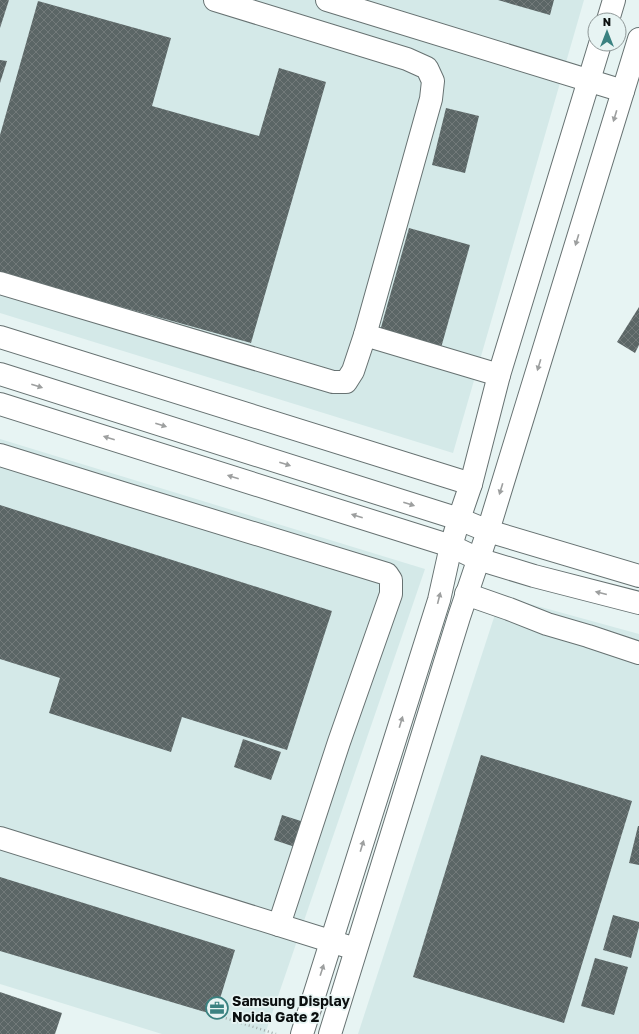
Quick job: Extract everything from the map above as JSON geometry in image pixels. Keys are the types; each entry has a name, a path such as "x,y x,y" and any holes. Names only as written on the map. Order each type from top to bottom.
{"street":[{"path":"0,283 333,382 346,382 352,371 365,335 431,99 433,81 427,68 407,59 215,0"},
{"path":"327,0 623,91"},
{"path":"610,12 614,0"},
{"path":"330,1034 466,594 488,531 639,39"},
{"path":"302,1034 439,600 451,546 471,484 499,375 598,52"},
{"path":"365,335 499,375"},
{"path":"0,337 471,484"},
{"path":"0,374 459,519 488,531 639,576"},
{"path":"0,404 451,546 478,559 534,576 639,603"},
{"path":"0,455 387,574 391,580 391,594 339,742 279,925"},
{"path":"466,594 547,624 639,653"},
{"path":"0,838 356,949"}],"path":[{"path":"222,1016 276,1034"}],"shaded area":[{"path":"0,0 584,0 453,453 0,313"},
{"path":"0,439 425,569 265,1034 162,1034 0,984"},
{"path":"501,596 639,634 639,1034 358,1034"}],"building":[{"path":"0,0 9,0 0,28"},
{"path":"498,0 554,0 550,15"},
{"path":"38,1 171,38 152,106 259,136 279,68 326,82 251,343 0,273 0,135"},
{"path":"0,60 7,61 0,83"},
{"path":"446,108 479,116 465,173 432,165"},
{"path":"409,228 470,245 439,355 378,338"},
{"path":"639,307 639,345 635,353 617,342"},
{"path":"0,505 332,611 287,750 182,717 171,752 49,713 60,678 0,659"},
{"path":"243,739 281,752 271,780 234,767"},
{"path":"481,755 632,801 564,1023 413,977"},
{"path":"282,815 304,822 295,847 274,840"},
{"path":"639,826 639,865 629,863"},
{"path":"0,877 235,950 215,1015 0,951"},
{"path":"613,915 639,922 631,958 603,950"},
{"path":"595,958 628,967 614,1015 581,1006"},
{"path":"0,992 62,1013 55,1034 0,1034"}],"place":[{"name":"Samsung Display Noida Gate 2","path":"217,1008"}]}
